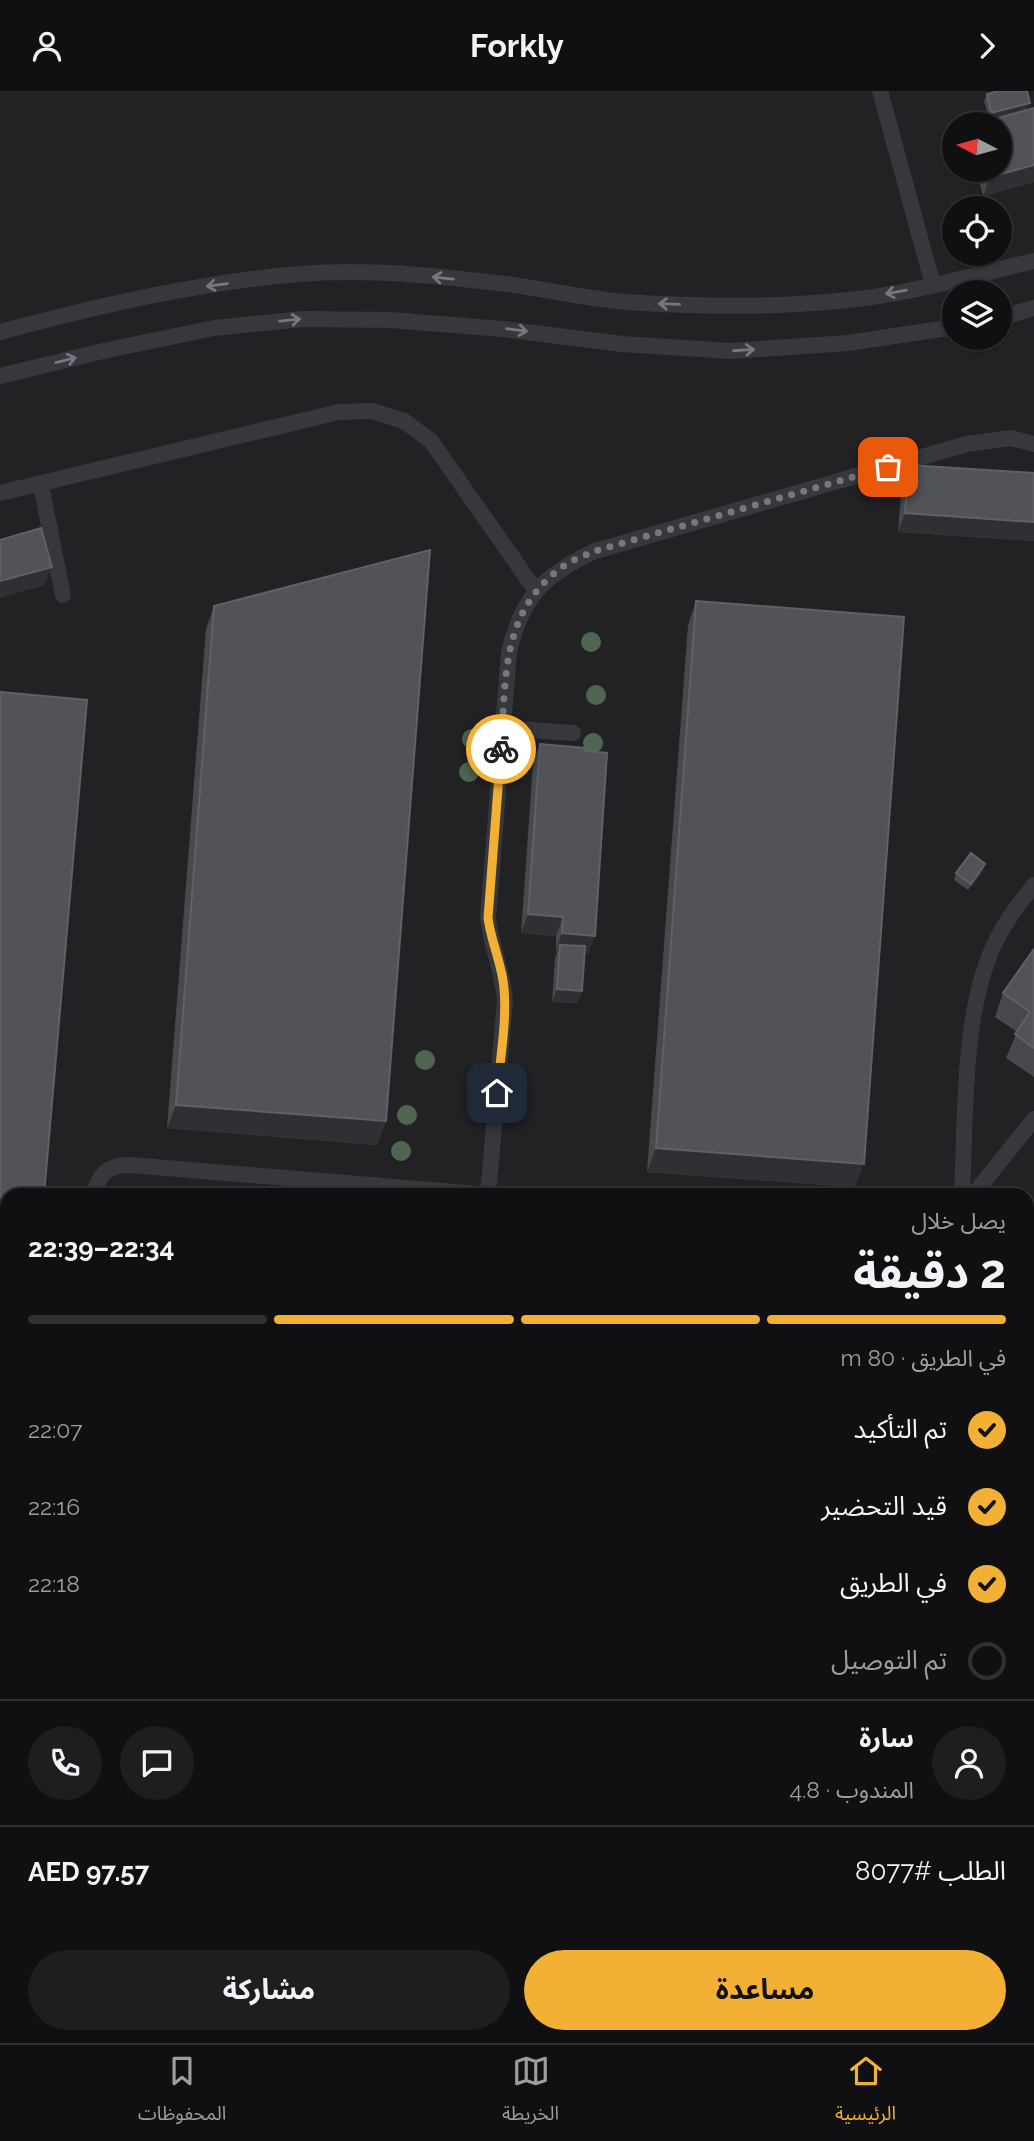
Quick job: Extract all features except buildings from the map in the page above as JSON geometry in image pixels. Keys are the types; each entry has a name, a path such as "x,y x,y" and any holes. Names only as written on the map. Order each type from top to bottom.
{"lane":[{"path":"880,91 933,285"},
{"path":"0,332 99,306 203,287 302,274 394,273 507,284 624,302 731,306 849,300 933,285 1034,261"},
{"path":"1012,315 1034,309"},
{"path":"0,376 214,328 303,319 403,321 503,329 622,344 731,351 848,344 942,329"},
{"path":"0,493 339,412 372,411 404,421 432,441 536,590"},
{"path":"490,1188 505,1001 501,971 490,938 488,918 511,641 523,609 536,590 562,566 595,551 968,444 1011,438 1034,445"},
{"path":"41,485 63,595"},
{"path":"503,728 573,733"},
{"path":"962,1188 970,1035 979,985 998,938 1034,885"},
{"path":"979,1188 1034,1119"},
{"path":"96,1188 104,1172 115,1165 405,1188"}],"shaded area":[{"path":"0,91 1034,91 1034,1188 0,1188"}],"way so far":[{"path":"501,749 509,652 514,630 523,609 536,590 562,566 595,551 888,467"}],"route":[{"path":"497,1093 505,1001 501,971 490,938 488,918 501,749"}]}
